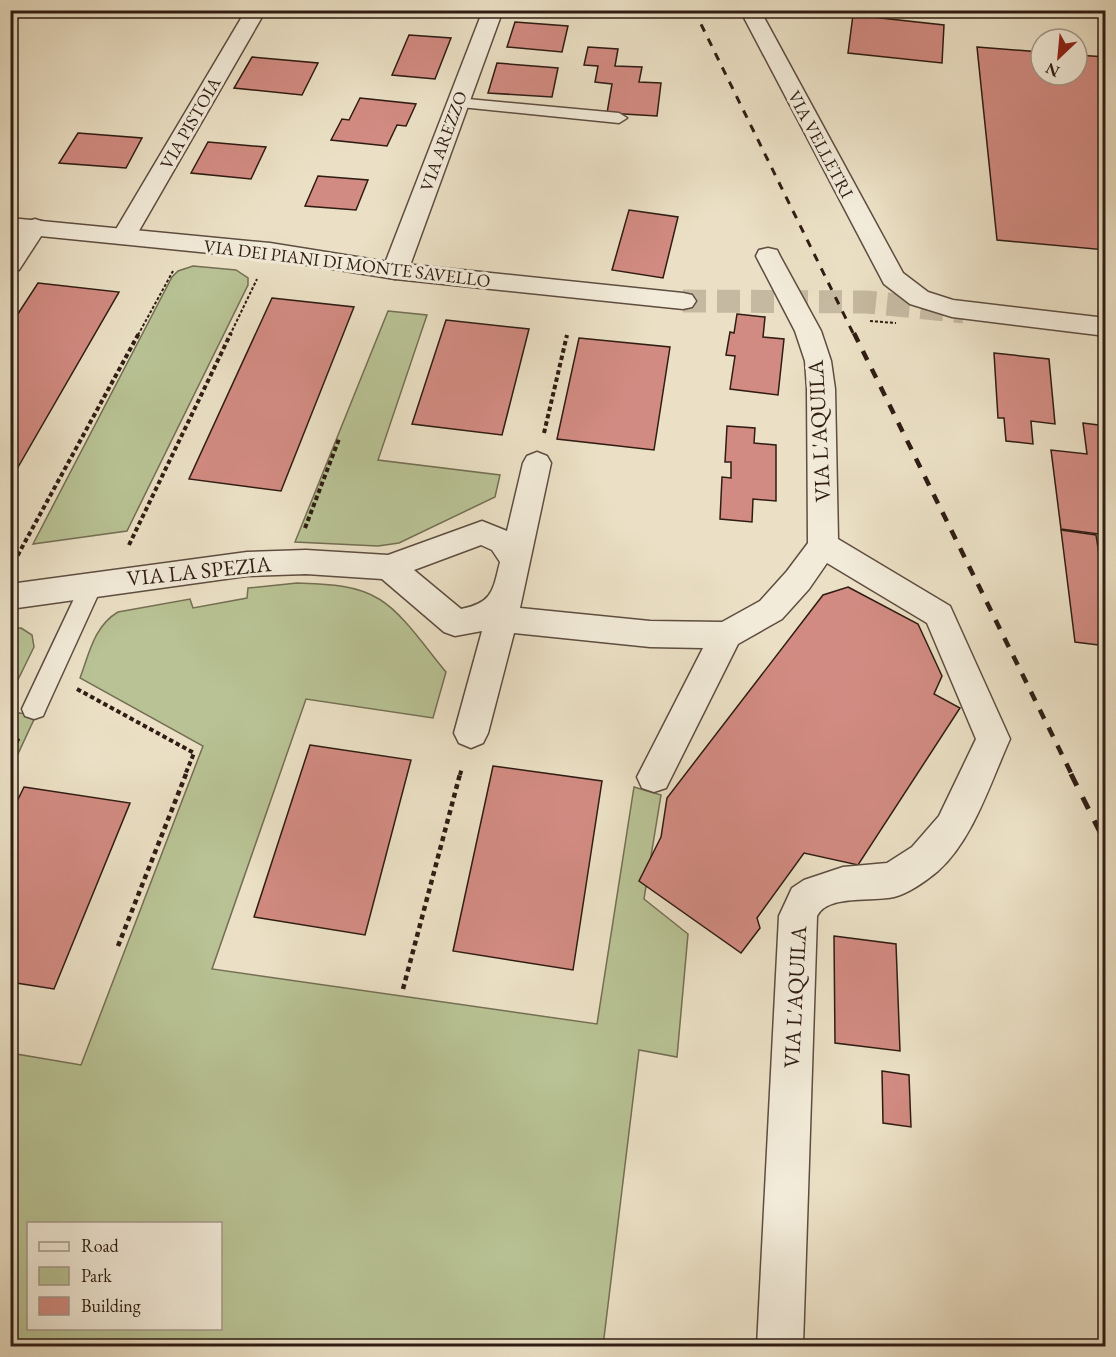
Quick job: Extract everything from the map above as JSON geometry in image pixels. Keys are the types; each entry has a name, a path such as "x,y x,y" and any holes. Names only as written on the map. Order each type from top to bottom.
{"street":[{"name":"VIA PISTOIA","path":"124,236 256,10"},
{"name":"VIA AREZZO","path":"395,271 493,10"},
{"name":"VIA VELLETRI","path":"750,10 893,278 919,298 952,308 1106,327"},
{"name":"VIA DEI PIANI DI MONTE SAVELLO","path":"10,225 270,251 395,271 683,301"},
{"path":"10,264 35,227"},
{"name":"VIA L'AQUILA","path":"768,256 808,331 818,361 821,388 823,545 939,615 993,739 952,828 925,859 893,880 843,884 816,892 805,900 798,916 780,1347"},
{"path":"471,733 504,610 537,463"},
{"name":"VIA LA SPEZIA","path":"10,597 237,565 292,562 389,567 482,533 528,505"},
{"path":"482,533 503,542 516,560"},
{"path":"455,623 483,618 504,610 650,634 726,635 771,610 798,580 823,545"},
{"path":"389,567 455,623 489,664"},
{"path":"654,777 726,635"}],"lane":[{"path":"457,103 619,118"},
{"path":"33,709 102,583"}],"path":[{"path":"10,568 188,242"},
{"path":"102,583 270,251"},
{"path":"537,463 567,335"},
{"path":"292,562 339,439"},
{"path":"50,675 194,753 118,946"},
{"path":"403,989 471,733"}],"green space":[{"path":"193,266 236,270 248,278 248,285 127,531 33,544 172,277 178,271"},
{"path":"388,311 427,315 378,460 500,475 495,497 399,543 378,546 295,542"},
{"path":"297,583 360,590 379,599 397,614 446,672 433,718 306,699 212,969 597,1024 634,787 661,795 644,899 688,934 677,1057 639,1050 603,1346 11,1346 10,1053 81,1065 203,746 80,678 98,633 103,625 118,612 190,599 193,608 247,598 248,588"},
{"path":"21,628 32,635 34,647 11,694 11,629"},
{"path":"11,712 36,715 11,769"}],"building":[{"path":"529,10 583,10 582,15"},
{"path":"853,15 944,25 942,63 848,53"},
{"path":"515,22 568,26 562,52 507,47"},
{"path":"409,35 451,38 435,79 392,75"},
{"path":"588,47 618,49 615,66 642,67 639,82 661,83 657,116 607,113 612,84 595,82 598,66 584,65"},
{"path":"977,47 1029,51 1029,87 1089,87 1089,56 1106,57 1106,250 997,240"},
{"path":"252,57 318,63 302,95 234,88"},
{"path":"497,63 558,68 552,97 488,93"},
{"path":"360,98 416,104 406,126 397,125 387,146 331,140 342,119 349,120"},
{"path":"78,133 142,138 126,168 59,163"},
{"path":"208,142 266,147 251,179 191,173"},
{"path":"318,176 368,180 356,210 305,206"},
{"path":"629,210 678,217 663,278 612,270"},
{"path":"38,283 119,292 10,481 10,326"},
{"path":"272,298 354,307 281,491 189,479"},
{"path":"737,314 765,317 763,337 784,339 778,395 730,389 735,356 726,355 730,332 734,333"},
{"path":"446,320 529,329 502,435 412,424"},
{"path":"579,338 670,347 654,450 557,439"},
{"path":"994,353 1049,359 1055,424 1031,421 1033,444 1006,441 1004,418 998,418"},
{"path":"1083,423 1106,426 1106,535 1061,529 1051,450 1087,454"},
{"path":"727,426 755,428 754,443 776,445 776,501 753,499 752,522 720,519 722,477 731,478 731,462 725,462"},
{"path":"1061,530 1096,535 1106,599 1106,646 1075,642"},
{"path":"848,587 918,624 942,676 934,694 960,708 858,865 804,853 757,918 760,928 741,953 639,881 661,837 667,798 823,595"},
{"path":"310,745 411,760 365,935 254,917"},
{"path":"493,766 602,781 573,970 453,951"},
{"path":"24,787 130,803 54,989 10,982 10,816"},
{"path":"834,936 896,944 900,1051 835,1043"},
{"path":"882,1071 909,1075 911,1127 883,1123"}],"tunnel":[{"path":"683,301 867,302 964,312"}],"railway":[{"path":"694,10 854,335"},
{"path":"854,333 1072,775"},
{"path":"1071,774 1106,844"}]}
